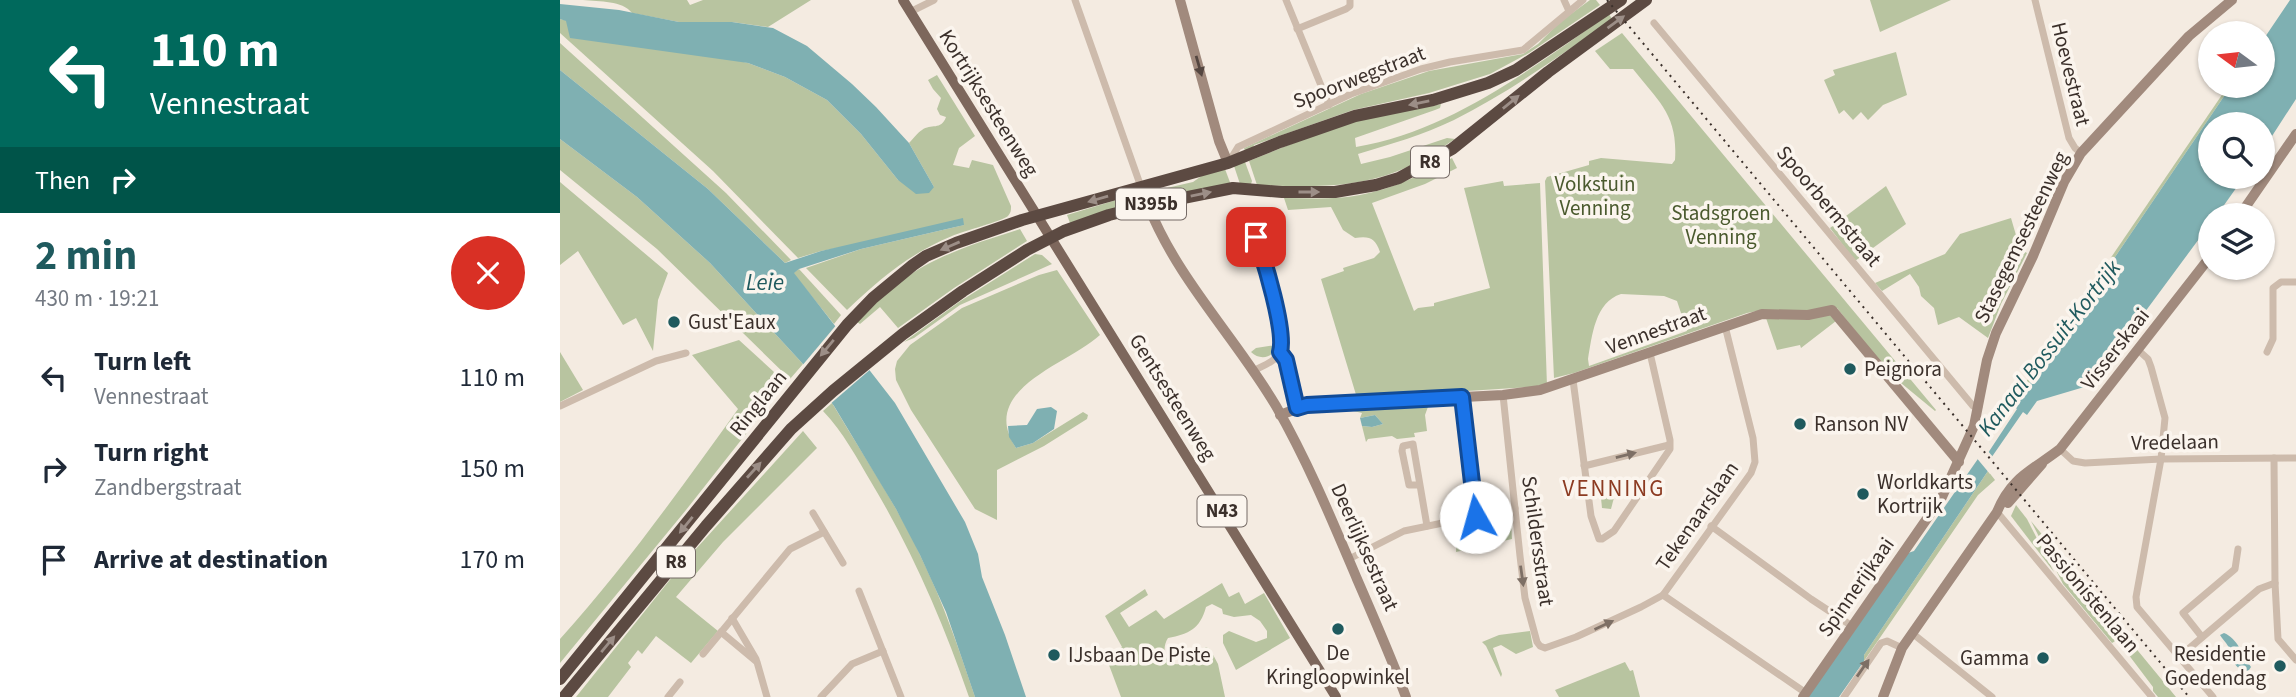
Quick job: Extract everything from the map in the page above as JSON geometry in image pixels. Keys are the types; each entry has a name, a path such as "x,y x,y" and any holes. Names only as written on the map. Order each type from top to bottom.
{"highway":[{"name":"Ringlaan","path":"560,679 847,325 892,281 934,253 1014,223 1040,221 1141,187 1228,163 1355,116 1433,100 1488,83 1516,71 1621,0"},
{"name":"R8","path":"1241,188 1282,192 1335,192 1399,178 1452,149 1548,72 1646,0"},
{"name":"N395b","path":"1051,238 1109,215 1241,188"},
{"name":"Ringlaan","path":"564,697 706,526 791,429 903,334 1027,250 1051,238"}],"main road":[{"name":"Kortrijksesteenweg","path":"903,0 1040,221"},
{"name":"Gentsesteenweg","path":"1040,221 1336,697"}],"street":[{"path":"910,12 934,0"},
{"path":"1075,0 1141,187"},
{"path":"1180,0 1219,141 1228,163"},
{"path":"1286,0 1329,105"},
{"path":"1297,29 1347,9 1350,0"},
{"path":"1564,0 1569,10"},
{"name":"Spoorwegstraat","path":"1228,163 1238,147 1351,94 1422,69 1523,50 1583,0"},
{"name":"Hoevestraat","path":"2035,0 2069,138 2081,153"},
{"name":"Stasegemsesteenweg","path":"1959,462 1974,426 1987,360 1996,333 2033,256 2064,182 2081,153 2189,36 2232,0"},
{"name":"Spoorbermstraat","path":"1654,23 1955,385 1973,406 1979,407"},
{"path":"2248,203 2296,134"},
{"name":"Deerlijksestraat","path":"1148,205 1169,250 1253,371 1313,477 1406,697"},
{"path":"1247,214 1272,289 1282,343 1280,352 1274,359 1253,371"},
{"name":"Visserskaai","path":"1884,697 1902,648 1997,512 2003,499 2030,468 2045,461 2060,449 2198,272"},
{"path":"2267,352 2273,339 2273,288 2281,282 2296,282"},
{"name":"Vennestraat","path":"1280,415 1307,405 1503,395 1540,390 1762,314 1808,315 1832,310 1959,462"},
{"name":"Tekenaarslaan","path":"1542,648 1552,647 1576,637 1663,594 1751,473 1755,462 1753,438 1725,326"},
{"path":"2138,350 2148,359 2165,418 2161,459 2136,602 2142,614 2213,697"},
{"path":"1280,352 1286,360 1297,408"},
{"path":"560,406 656,362 686,353"},
{"path":"1573,380 1592,524 1599,539 1605,538 1614,531 1668,454 1670,440 1650,353"},
{"name":"Schildersstraat","path":"1503,395 1525,598 1537,642 1542,648"},
{"path":"1462,397 1476,517"},
{"path":"1420,485 1409,485 1403,446 1413,444 1420,485 1427,526"},
{"path":"1584,466 1668,445"},
{"name":"Vredelaan","path":"2060,449 2073,461 2085,463 2161,459 2296,458"},
{"path":"2274,458 2278,639 2296,660"},
{"name":"Spinnerijkaai","path":"1804,695 1942,497 1959,462"},
{"path":"1349,559 1404,531 1515,508"},
{"name":"Passionistenlaan","path":"1997,512 2152,697"},
{"path":"813,513 844,563"},
{"path":"1711,526 1852,626"},
{"path":"703,654 790,549 824,532"},
{"path":"2202,637 2183,613 2235,569 2238,549"},
{"path":"2179,657 2259,589 2275,583"},
{"path":"859,591 901,697"},
{"path":"1663,594 1804,695"},
{"path":"732,618 757,662 767,697"},
{"path":"721,632 757,662"},
{"path":"1912,633 1992,697"},
{"path":"1844,697 1879,645 1885,641 1902,648"},
{"path":"821,697 852,664 883,651"},
{"path":"670,696 680,682"}],"green space":[{"path":"583,0 687,0 690,5 703,0 811,0 768,27 732,22 679,22 632,13 617,4"},
{"path":"1590,0 1596,0 1600,5 1529,53 1490,74 1429,93 1353,110 1254,145 1245,151 1244,148 1361,94 1429,71 1523,54"},
{"path":"1870,0 1951,0 1880,32"},
{"path":"1609,14 1612,19 1475,109 1431,130 1358,154 1361,164 1447,138 1455,139 1413,164 1381,177 1346,184 1257,185 1249,161 1329,129 1441,104 1440,108 1435,110 1355,138 1356,147 1425,127 1520,76"},
{"path":"560,19 748,63 785,77 827,100 861,134 898,180 934,187 909,143 920,131 941,124 946,117 940,115 937,109 941,98 928,80 937,75 975,136 959,148 953,165 969,168 972,160 993,165 1011,206 1010,212 1005,218 952,236 922,251 884,277 847,310 806,268 861,249 964,225 821,251 798,258 713,171 560,33"},
{"path":"1622,33 1935,411 1890,374 1837,308 1803,313 1747,313 1554,378 1545,181 1547,177 1589,165 1589,161 1601,158 1672,164 1675,160 1673,131 1659,100 1633,69 1610,69 1595,51","holes":["1621,294 1664,296 1677,301 1687,331 1589,366 1593,330 1605,304"]},
{"path":"560,43 726,193 791,260 785,263 708,189 560,70"},
{"path":"1896,52 1907,95 1883,105 1868,120 1861,112 1853,120 1844,110 1839,114 1824,80 1835,75 1833,70"},
{"path":"2220,98 2223,98 2213,112 2210,112"},
{"path":"2198,130 2198,135 2014,406 2011,404"},
{"path":"560,139 637,197 710,263 803,364 790,379 657,249 560,170"},
{"path":"1452,158 1457,168 1425,184 1372,203 1414,311 1490,288 1464,188 1503,181 1504,186 1540,183 1547,386 1357,398 1321,279 1344,271 1343,268 1374,258 1380,252 1371,239 1355,238 1343,230 1331,207 1288,210 1284,198 1341,198 1360,195 1408,180"},
{"path":"1245,162 1251,184 1240,184 1234,166"},
{"path":"1225,169 1231,185 1070,223 1067,215 1123,198 1193,182 1203,175"},
{"path":"560,182 668,273 658,300 653,351 636,318 623,325 578,251 560,265"},
{"path":"1886,186 1906,224 1855,261 1830,228"},
{"path":"2011,218 2020,249 2027,253 2001,304 1988,338 1959,317 1938,325 1934,308 1921,296 1919,287 1910,274 1882,291 1875,283 1945,254 1960,234"},
{"path":"1020,229 1027,241 898,328 880,307 860,324 857,322 914,272 958,250"},
{"path":"1035,254 1042,255 1052,264 960,305 914,338 904,342 959,302"},
{"path":"799,269 841,315 834,324 793,273"},
{"path":"1057,270 1100,335 1049,368 1017,394 1008,410 1007,427 1016,448 1033,443 1083,412 1088,415 1087,419 1044,446 997,470 997,520 975,509 911,410 896,380 895,369 897,361 910,345 962,308"},
{"path":"1831,315 1836,321 1801,348 1800,345 1777,350 1766,318 1807,319"},
{"path":"739,340 786,383 560,663 560,639 630,555 738,409 692,355"},
{"path":"1276,345 1273,353 1266,357 1258,357 1251,352 1256,348"},
{"path":"560,352 583,390 560,402"},
{"path":"832,403 890,498 921,557 944,608 975,697 969,697 937,614 900,534 849,445 823,411"},
{"path":"1429,404 1425,415 1427,431 1414,433 1415,437 1397,439 1392,436 1368,439 1366,442 1362,426 1383,424 1375,415 1360,418 1362,413 1349,410 1350,406"},
{"path":"803,431 817,448 723,542 676,597 718,631 691,663 656,636 642,654 638,650 628,663 631,667 608,697 576,697 685,561"},
{"path":"1988,471 1995,480 1978,495 1864,661 1864,655"},
{"path":"1600,488 1616,490 1611,509 1602,508"},
{"path":"2016,505 2027,519 2054,572 2011,516"},
{"path":"1504,518 1511,523 1512,539 1456,552 1457,528"},
{"path":"2031,521 2176,697 2158,697 2117,640 2112,643 2063,584"},
{"path":"1222,583 1229,597 1239,592 1245,604 1264,593 1290,638 1236,670 1223,643 1223,635 1229,631 1256,642 1267,638 1267,631 1260,621 1251,615 1234,617 1223,614 1222,609 1212,604 1206,607 1193,629 1168,638 1165,654 1173,664 1178,664 1189,660 1206,647 1210,649 1218,664 1225,697 1121,697 1106,657 1122,647 1105,616 1145,589 1148,595 1120,613 1129,627 1156,610 1164,619"},
{"path":"1530,631 1533,647 1516,654 1501,645 1493,648 1501,677 1482,642 1499,635"},
{"path":"1625,662 1630,671 1633,670 1640,697 1559,697 1555,690"}],"water":[{"path":"2290,0 2296,0 2296,99 2275,131 2275,112 2213,112 2223,98 2275,98 2275,22"},
{"path":"560,4 619,10 679,22 732,22 773,28 807,46 876,107 909,143 934,187 929,193 916,194 898,180 861,134 827,100 785,77 748,63 570,38 566,21 560,19"},
{"name":"Leie","path":"560,70 708,189 785,263 821,251 963,218 964,225 861,249 794,273 895,403 965,522 1026,697 975,697 946,612 920,555 896,509 834,406 803,364 710,263 637,197 560,139"},
{"path":"2198,135 2198,189 2235,189 2226,203 2198,203 2198,240 2091,385 2037,401 2027,415 2023,412 1989,461 1992,465 1864,655 1864,661 1839,697 1808,697 1908,553 1914,551 1982,453 1988,453 2017,409 2014,406"},
{"path":"1051,407 1057,411 1054,429 1033,443 1016,448 1009,437 1008,426 1027,425 1037,409"},
{"path":"1375,415 1383,424 1362,426 1360,418"},
{"path":"2224,633 2239,647 2251,667 2249,670 2245,672 2234,663 2230,650 2220,635"}],"pier":[{"path":"838,323 872,368 829,405 801,367"},
{"path":"1981,449 1986,449 1995,459 1995,466 1990,474 1975,456"}],"railway":[{"path":"1607,0 2189,697"}],"place":[{"name":"Gust'Eaux","path":"674,322"},
{"name":"Peignora","path":"1850,369"},
{"name":"Ranson NV","path":"1800,424"},
{"name":"Worldkarts Kortrijk","path":"1863,494"},
{"name":"De Kringloopwinkel","path":"1338,629"},
{"name":"IJsbaan De Piste","path":"1054,655"},
{"name":"Gamma","path":"2043,658"},
{"name":"Residentie Goedendag","path":"2280,666"}],"district":[{"name":"VENNING","path":"1614,488"}],"route":[{"path":"1256,237 1272,289 1282,343 1280,352 1286,360 1297,408 1380,400 1462,397 1476,517"}],"park label":[{"name":"Volkstuin Venning","path":"1595,196"},
{"name":"Stadsgroen Venning","path":"1721,225"}],"water label":[{"name":"Kanaal Bossuit-Kortrijk","path":"2049,348"}]}
